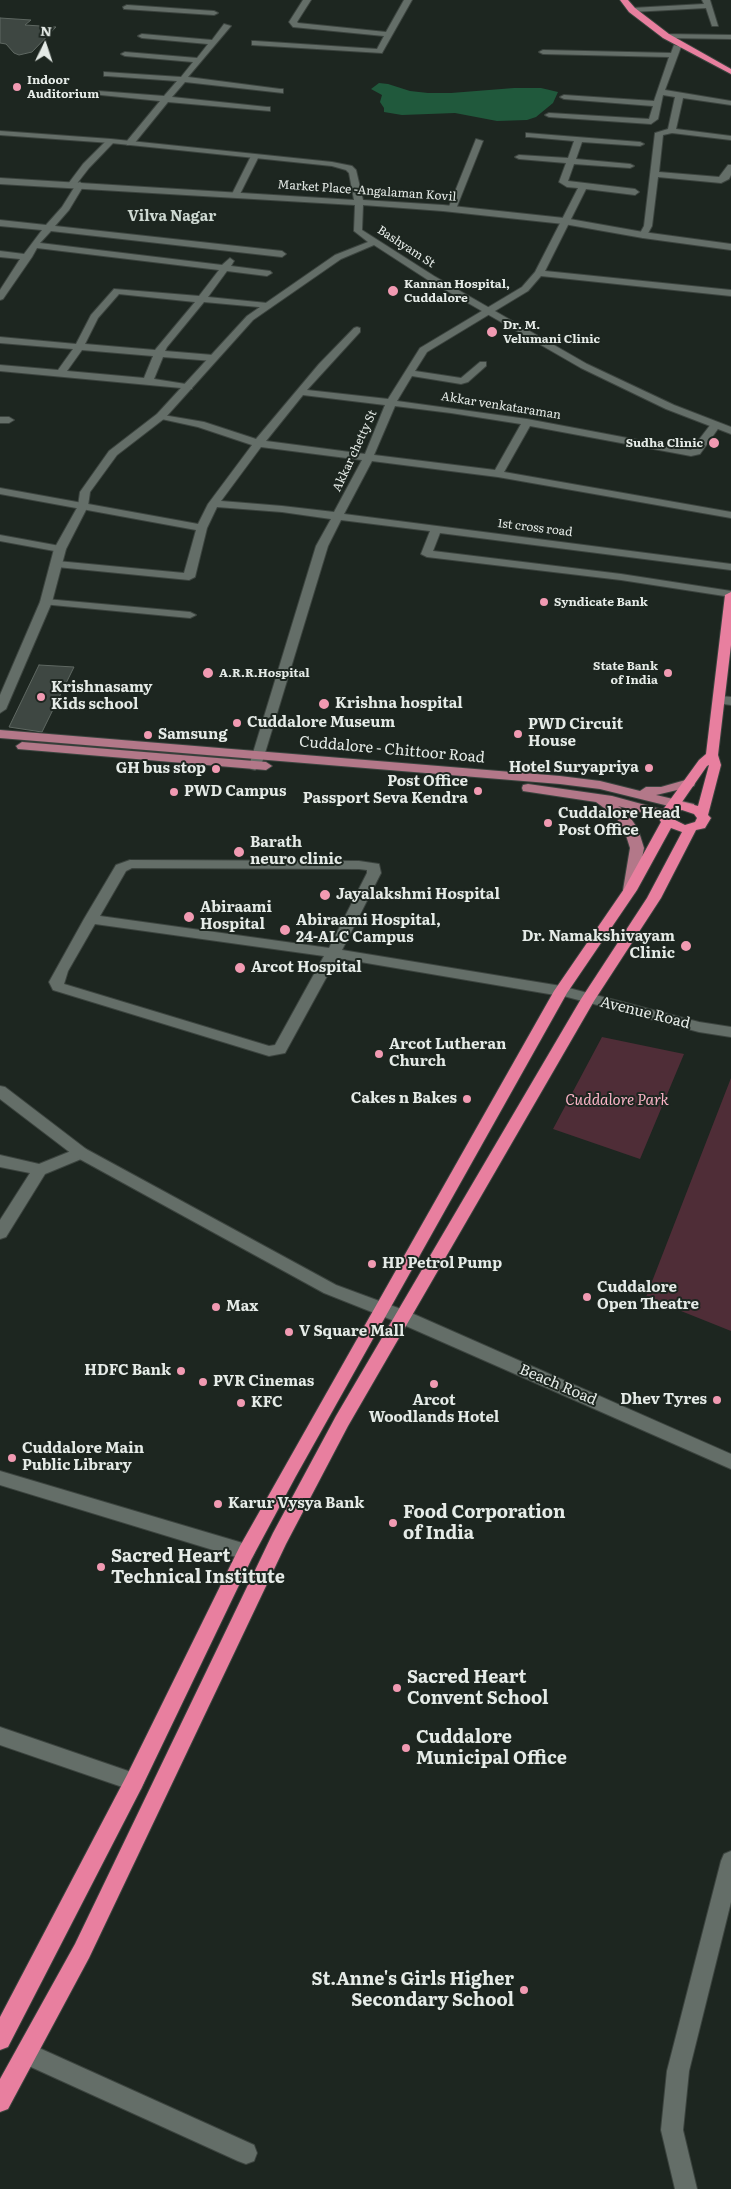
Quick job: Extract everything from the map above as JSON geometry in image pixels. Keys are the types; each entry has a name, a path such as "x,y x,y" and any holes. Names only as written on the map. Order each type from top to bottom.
{"highway":[{"path":"624,0 632,10 666,36 731,72"},
{"path":"674,811 678,828 690,829 703,822 702,815 715,765 712,755 725,701 731,594"},
{"path":"0,2039 134,1782 246,1552 290,1471 561,991 630,890 689,783 703,763 712,755"},
{"path":"674,811 702,815"},
{"path":"0,2101 28,2054 82,1951 279,1539 342,1421 588,999 654,898 690,829"}],"main road":[{"name":"Cuddalore - Chittoor Road","path":"0,734 493,784 588,795 674,811"},
{"name":"Cuddalore - Chittoor Road","path":"0,744 560,780 600,785 674,811"},
{"path":"600,785 648,792 662,791 689,783"},
{"path":"588,795 604,802 620,813 631,829 637,848 630,890"}],"street":[{"path":"120,16 132,0"},
{"path":"307,0 293,22 296,25 390,34"},
{"path":"255,43 376,52 381,50 408,0"},
{"path":"666,0 670,8"},
{"path":"632,10 670,8 707,3 715,24"},
{"path":"127,7 214,14"},
{"path":"130,143 227,26"},
{"path":"212,32 221,33"},
{"path":"142,36 213,42"},
{"path":"666,36 731,37"},
{"path":"549,115 651,122 654,119 660,92 678,43"},
{"path":"544,52 674,55"},
{"path":"125,54 197,60"},
{"path":"107,74 280,91"},
{"path":"660,92 731,103"},
{"path":"101,93 267,109"},
{"path":"672,131 679,96"},
{"path":"564,97 657,104"},
{"path":"644,236 648,226 659,133 672,131 731,138"},
{"name":"Bashyam St","path":"0,133 130,143 332,164 348,168 353,172 359,202 358,231 431,278 584,366 715,426 731,431"},
{"path":"529,135 640,144"},
{"path":"579,139 563,182 570,185 635,192"},
{"path":"452,209 479,141"},
{"path":"0,297 3,287 28,257 34,245 66,208 86,166 111,142"},
{"path":"236,194 255,156"},
{"path":"519,157 630,166"},
{"path":"654,174 721,180 726,177 731,167"},
{"name":"Market Place -Angalaman Kovil","path":"0,181 236,194 452,209 564,222 644,236 731,247"},
{"name":"Akkar chetty St","path":"256,760 322,546 368,458 391,402 423,350 520,293 539,273 584,186"},
{"path":"0,223 282,254"},
{"path":"0,709 46,602 60,549 83,506 85,492 112,453 161,416 250,318 338,257 375,242"},
{"path":"34,245 267,273"},
{"path":"148,381 162,346 202,299 238,249"},
{"path":"0,254 28,257"},
{"path":"539,273 731,293"},
{"path":"61,373 79,347 94,317 117,291 267,306"},
{"path":"57,564 189,577 202,528 213,504 258,443 300,392 357,330"},
{"path":"0,340 213,358"},
{"path":"409,373 465,380 483,364"},
{"path":"0,368 148,381 188,387"},
{"name":"Akkar venkataraman","path":"300,392 391,402 527,422 691,453 696,452 715,426"},
{"path":"161,416 200,424 258,443 498,474 731,516"},
{"path":"498,474 527,422"},
{"path":"0,491 202,528"},
{"name":"1st cross road","path":"213,504 282,509 731,567"},
{"path":"436,529 427,554 621,577 731,594"},
{"path":"0,538 60,549"},
{"path":"46,602 190,615"},
{"path":"126,865 349,865 374,868 374,873 332,954 280,1049 269,1051 220,1038 58,987 56,982 121,868 126,865"},
{"name":"Avenue Road","path":"91,919 332,954 561,991 699,1027 731,1032"},
{"name":"Beach Road","path":"0,1091 81,1153 330,1289 402,1317 731,1462"},
{"path":"0,1233 40,1170 81,1153"},
{"path":"0,1161 40,1170"},
{"path":"0,1478 246,1552"},
{"path":"0,1736 134,1782"},
{"path":"686,2189 672,2130 678,2071 731,1861"},
{"path":"28,2054 246,2153"}],"green space":[{"name":"Cuddalore Park","path":"602,1037 684,1054 640,1159 553,1129"},
{"path":"731,1078 731,1331 646,1297"}],"shaded area":[{"path":"379,83 410,91 428,93 514,88 541,88 558,92 553,103 536,117 527,120 497,121 455,113 402,115 384,112 380,102 382,95 371,89"}],"building":[{"path":"0,18 31,20 25,25 56,27 32,52 19,55 14,53 6,44 0,43"},
{"name":"Krishnasamy Kids school","path":"39,665 74,667 42,732 9,727"}],"place":[{"name":"Indoor Auditorium","path":"17,87"},
{"name":"Kannan Hospital, Cuddalore","path":"393,291"},
{"name":"Dr. M. Velumani Clinic","path":"492,332"},
{"name":"Sudha Clinic","path":"714,443"},
{"name":"Syndicate Bank","path":"544,602"},
{"name":"A.R.R.Hospital","path":"208,673"},
{"name":"State Bank of India","path":"668,673"},
{"name":"Krishnasamy Kids school","path":"41,697"},
{"name":"Krishna hospital","path":"324,704"},
{"name":"Cuddalore Museum","path":"237,723"},
{"name":"PWD Circuit House","path":"518,734"},
{"name":"Samsung","path":"148,735"},
{"name":"Hotel Suryapriya","path":"649,768"},
{"name":"GH bus stop","path":"216,769"},
{"name":"Post Office Passport Seva Kendra","path":"478,791"},
{"name":"PWD Campus","path":"174,792"},
{"name":"Cuddalore Head Post Office","path":"548,823"},
{"name":"Barath neuro clinic","path":"239,852"},
{"name":"Jayalakshmi Hospital","path":"325,895"},
{"name":"Abiraami Hospital","path":"189,917"},
{"name":"Abiraami Hospital, 24-ALC Campus","path":"285,930"},
{"name":"Dr. Namakshivayam Clinic","path":"686,946"},
{"name":"Arcot Hospital","path":"240,968"},
{"name":"Arcot Lutheran Church","path":"379,1054"},
{"name":"Cakes n Bakes","path":"467,1099"},
{"name":"HP Petrol Pump","path":"372,1264"},
{"name":"Cuddalore Open Theatre","path":"587,1297"},
{"name":"Max","path":"216,1307"},
{"name":"V Square Mall","path":"289,1332"},
{"name":"HDFC Bank","path":"181,1371"},
{"name":"PVR Cinemas","path":"203,1382"},
{"name":"Arcot Woodlands Hotel","path":"434,1384"},
{"name":"Dhev Tyres","path":"717,1400"},
{"name":"KFC","path":"241,1403"},
{"name":"Cuddalore Main Public Library","path":"12,1458"},
{"name":"Karur Vysya Bank","path":"218,1504"},
{"name":"Food Corporation of India","path":"393,1523"},
{"name":"Sacred Heart Technical Institute","path":"101,1567"},
{"name":"Sacred Heart Convent School","path":"397,1688"},
{"name":"Cuddalore Municipal Office","path":"406,1748"},
{"name":"St.Anne's Girls Higher Secondary School","path":"524,1990"}],"district":[{"name":"Vilva Nagar","path":"172,217"}]}
